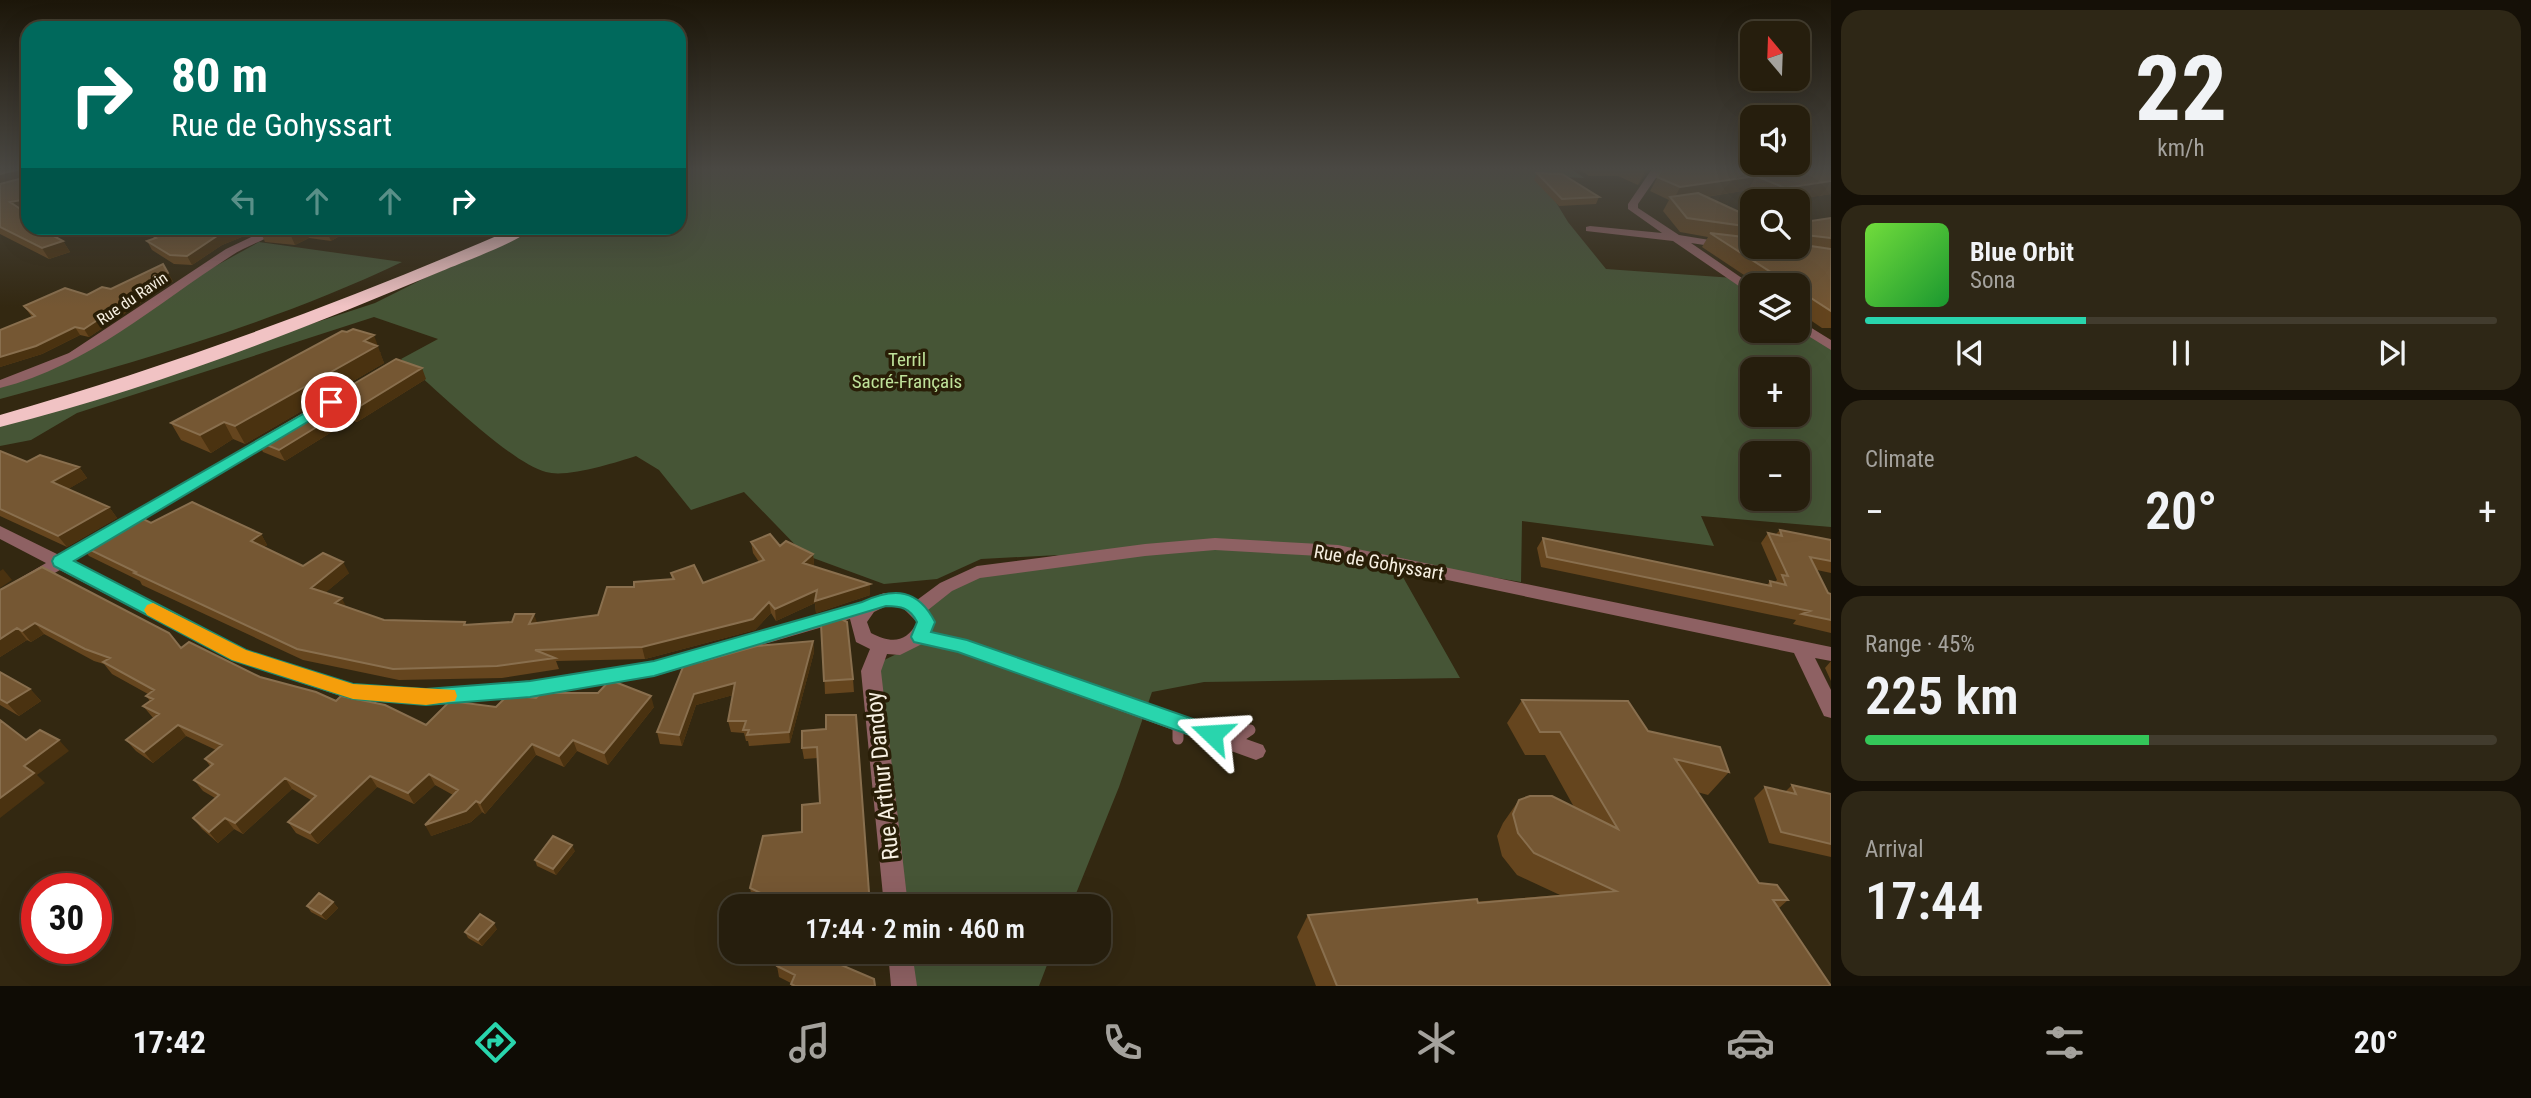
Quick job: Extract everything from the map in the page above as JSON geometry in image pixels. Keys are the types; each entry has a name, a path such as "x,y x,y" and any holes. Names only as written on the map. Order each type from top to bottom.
{"highway":[{"path":"0,409 175,356 311,308 486,235"},
{"path":"0,421 126,384 268,335 376,293 510,235"}],"street":[{"path":"1642,215 1740,283"},
{"path":"1590,229 1740,247"},
{"name":"Rue du Ravin","path":"0,384 74,356 230,251 263,235"},
{"path":"1810,332 1831,346"},
{"path":"0,598 293,424"},
{"path":"0,532 239,655 353,692 426,697 530,689 654,668 868,607 884,599 903,600 919,608 926,622 920,637 902,648 880,648 863,637 858,621 868,607"},
{"name":"Rue de Gohyssart","path":"919,608 939,592 977,572 1145,550 1215,544 1338,551 1831,654"},
{"path":"920,637 960,645 1178,731 1232,742 1256,751"},
{"name":"Rue Arthur Dandoy","path":"880,648 871,671 895,894"},
{"path":"1801,648 1831,709"},
{"path":"902,964 904,986"}],"lane":[{"path":"1232,742 1250,730"}],"green space":[{"name":"Terril Sacré-Français","path":"686,215 1564,215 1606,269 1734,278 1740,282 1740,343 1810,343 1810,331 1831,346 1831,527 1701,516 1714,546 1522,521 1521,582 1377,558 1395,563 1460,678 1204,682 1152,692 1119,787 1076,894 897,894 878,663 911,647 926,596 945,583 1059,555 981,559 937,579 884,584 805,555 744,492 691,510 659,470 636,456 578,471 546,472 531,466 493,439 401,359 438,339 374,317 77,413 31,440 0,446 0,426 375,303 427,277 526,235 686,235"},
{"path":"259,242 402,262 304,304 204,340 0,399 0,384 51,364 183,284"},
{"path":"903,964 1047,964 1039,986 905,986"}],"building":[{"path":"0,215 21,215 21,235 52,235 63,241 42,248 0,227"},
{"path":"1685,215 1740,215 1740,225 1687,218"},
{"path":"1831,218 1831,238 1810,236 1810,221"},
{"path":"1710,233 1740,237 1740,252"},
{"path":"152,235 220,235 187,256 170,255 147,241 156,238"},
{"path":"1810,246 1831,249 1831,311 1810,297 1810,273 1772,273 1750,259 1810,259"},
{"path":"163,264 168,273 84,329 75,327 36,346 0,357 0,330 35,316 24,306 65,288 87,295 102,287 111,289"},
{"path":"353,329 374,335 364,341 377,346 235,426 224,422 200,435 171,423 342,331"},
{"path":"396,359 422,368 352,411 346,409 279,450 257,441"},
{"path":"0,451 27,462 40,455 79,467 52,482 109,507 58,536 0,509"},
{"path":"192,502 261,534 251,541 303,566 323,553 343,562 311,588 342,598 335,603 384,620 465,622 464,625 512,622 515,614 534,614 529,624 598,615 607,587 634,587 634,582 674,579 671,573 694,565 703,583 764,560 751,542 770,534 780,546 786,541 813,554 803,563 870,584 815,601 817,590 775,609 769,602 753,619 642,647 535,650 555,658 497,666 393,669 297,649 80,545 133,514 151,523"},
{"path":"1780,530 1831,540 1831,561 1810,557 1828,593 1831,594 1831,620 1802,614 1810,611 1547,557 1543,538 1771,586 1770,581 1786,585 1782,575 1788,576 1768,533 1782,536"},
{"path":"42,567 169,633 181,648 189,642 260,677 316,692 336,701 341,696 385,705 426,725 450,701 496,707 508,695 536,698 541,693 598,693 610,680 651,696 604,753 573,740 559,756 532,744 480,803 476,801 466,811 425,825 458,790 429,774 408,793 370,776 310,833 288,822 316,796 285,778 235,823 225,818 209,832 193,818 219,795 194,780 213,764 205,759 222,745 178,725 144,752 126,740 159,714 143,706 153,699 146,696 154,690 103,662 110,658 85,649 35,623 22,631 17,628 0,639 0,590"},
{"path":"832,614 847,622 853,679 824,681 821,624 825,622 822,617"},
{"path":"813,641 789,732 747,735 749,730 743,730 746,721 728,721 735,683 694,694 679,735 657,732 687,657 697,654 700,662 757,646"},
{"path":"0,672 30,689 7,703 0,699"},
{"path":"1522,700 1628,701 1648,731 1720,747 1729,772 1675,759 1759,883 1777,885 1788,900 1773,900 1831,986 1337,986 1308,915 1477,899 1478,903 1616,891 1534,853 1518,833 1513,814 1519,800 1530,796 1552,796 1618,829 1560,732 1540,732"},
{"path":"826,715 856,715 869,894 763,894 750,888 763,836 802,832 802,805 820,803 817,747 802,748 802,731 826,729"},
{"path":"0,720 26,740 40,730 59,740 24,766 34,773 0,798"},
{"path":"1792,785 1831,794 1831,844 1781,832 1765,787 1796,794"},
{"path":"553,836 572,845 553,869 535,860"},
{"path":"319,893 333,902 321,914 307,906"},
{"path":"480,914 494,923 478,940 465,932"},
{"path":"839,964 874,979 875,986 795,986 791,984 795,975 777,966"}],"slow traffic":[{"path":"153,610 239,655 353,692 448,696"}],"route":[{"path":"331,402 60,561 239,655 353,692 426,697 530,689 654,668 831,615 868,607 884,599 903,600 919,608 926,622 920,637 960,645 1212,734"}]}
